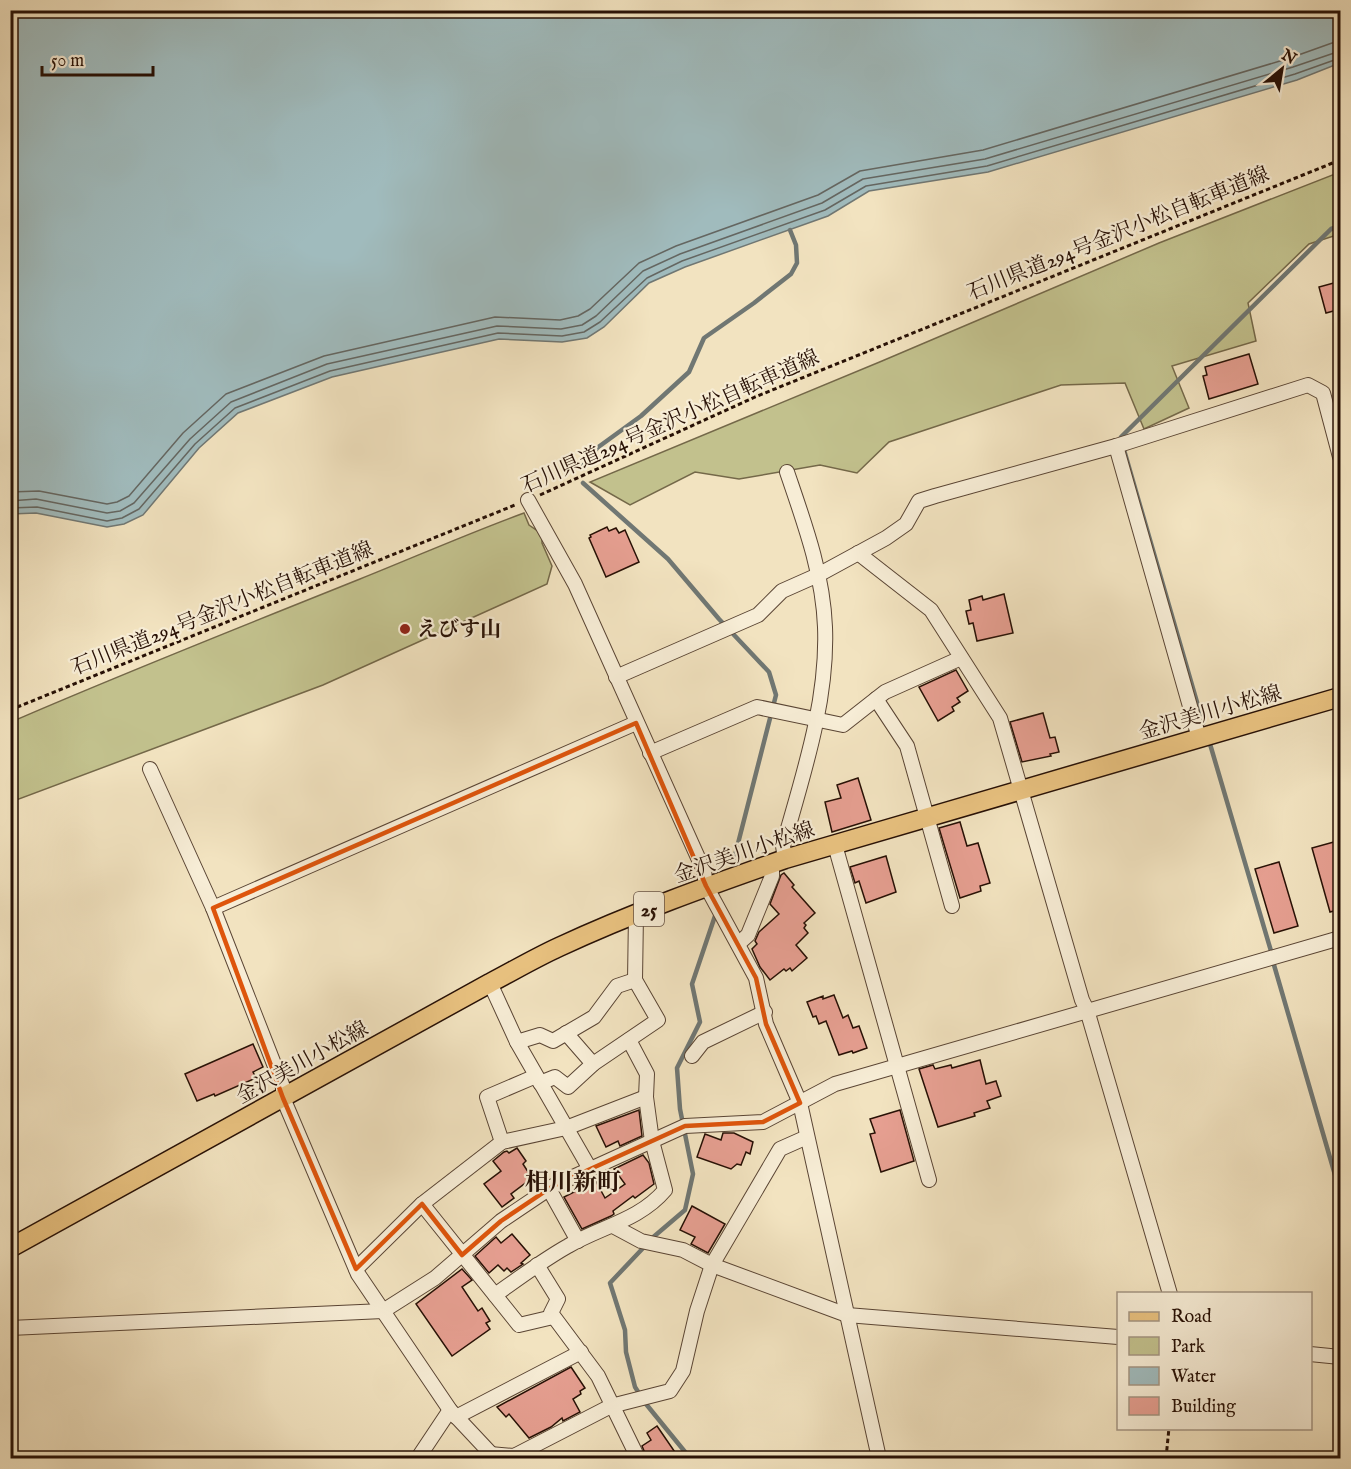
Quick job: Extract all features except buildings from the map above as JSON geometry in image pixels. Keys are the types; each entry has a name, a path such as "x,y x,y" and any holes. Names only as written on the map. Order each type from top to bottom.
{"main road":[{"name":"金沢美川小松線","path":"10,1248 490,983 558,947 636,914 706,886 778,862 1341,697"}],"street":[{"path":"616,677 758,615 782,591 818,575 886,538 906,524 919,501 1116,446 1308,385 1323,393 1341,457"},
{"path":"1116,446 1199,738"},
{"path":"738,944 748,935 778,862 805,766 823,686 825,626 818,575 814,552 788,472"},
{"path":"528,500 575,584 704,871 706,886 756,978 766,1024 800,1103 879,1458"},
{"path":"858,553 931,610 1000,718 1170,1292"},
{"path":"650,753 758,707 843,725 885,692 961,658"},
{"path":"876,699 907,746 952,906"},
{"path":"213,908 636,723"},
{"path":"150,769 213,908 283,1087 283,1098 356,1269 453,1414 492,1456 514,1456 611,1406 670,1391 683,1371 697,1311 712,1265 780,1149 807,1137"},
{"path":"835,845 929,1180"},
{"path":"502,1142 487,1097 538,1080 555,1077 568,1087 593,1064 658,1020 635,980 636,914"},
{"path":"10,1328 383,1311 435,1278 501,1221 549,1189 685,1126 763,1122 835,1083 1341,938"},
{"path":"517,1042 540,1035 553,1041 594,1017 617,986 635,980"},
{"path":"490,983 517,1042 590,1170"},
{"path":"692,1056 703,1042 765,1012"},
{"path":"566,1033 593,1064"},
{"path":"495,1295 537,1265 578,1241 622,1222 658,1198 664,1190 652,1141 646,1097 647,1074 629,1040"},
{"path":"356,1269 422,1204 502,1142 566,1128 646,1097"},
{"path":"549,1189 578,1241"},
{"path":"422,1204 519,1325 553,1317"},
{"path":"613,1226 641,1241 683,1250 712,1265 847,1315 1117,1337"},
{"path":"537,1265 558,1299 551,1313 553,1317 598,1376 638,1458"},
{"path":"418,1458 453,1414 581,1352"},
{"path":"1312,1354 1341,1357"}],"path":[{"name":"石川県道294号金沢小松自転車道線","path":"10,710 528,500 755,397 1341,160"},
{"path":"1166,1458 1169,1430"}],"highlighted area":[{"path":"636,723 706,886 756,978 766,1024 800,1103 763,1122 685,1126 553,1186 501,1221 462,1255 422,1204 356,1269 283,1098 213,908"}],"green space":[{"path":"1340,172 1340,234 1309,244 1248,303 1256,341 1172,366 1189,408 1144,429 1125,383 1061,385 889,442 857,473 820,465 739,479 695,472 630,505 590,482 1159,243"},
{"path":"524,513 529,525 542,534 542,543 552,566 547,584 323,685 11,802 11,722 185,649"}],"water":[{"path":"11,10 1340,10 1340,63 1297,80 988,172 869,191 828,216 685,267 649,283 604,327 587,338 562,342 499,339 332,377 238,413 199,448 143,515 124,524 107,527 36,513 11,514"}],"waterway":[{"path":"1121,437 1331,229 1340,226"},
{"path":"583,466 597,448 641,416 689,372 704,338 791,274 797,263 796,245 790,230"},
{"path":"1124,450 1203,723"},
{"path":"583,483 668,559 719,619 769,672 776,695 733,863"},
{"path":"1210,744 1271,951"},
{"path":"651,1239 685,1210 693,1174 680,1109 677,1068 700,1022 692,984 715,916"},
{"path":"1274,965 1340,1192"},
{"path":"645,1246 610,1283 625,1330 626,1352 635,1387 690,1458"}],"place":[{"name":"えびす山","path":"405,629"}],"district":[{"name":"相川新町","path":"573,1182"}]}
